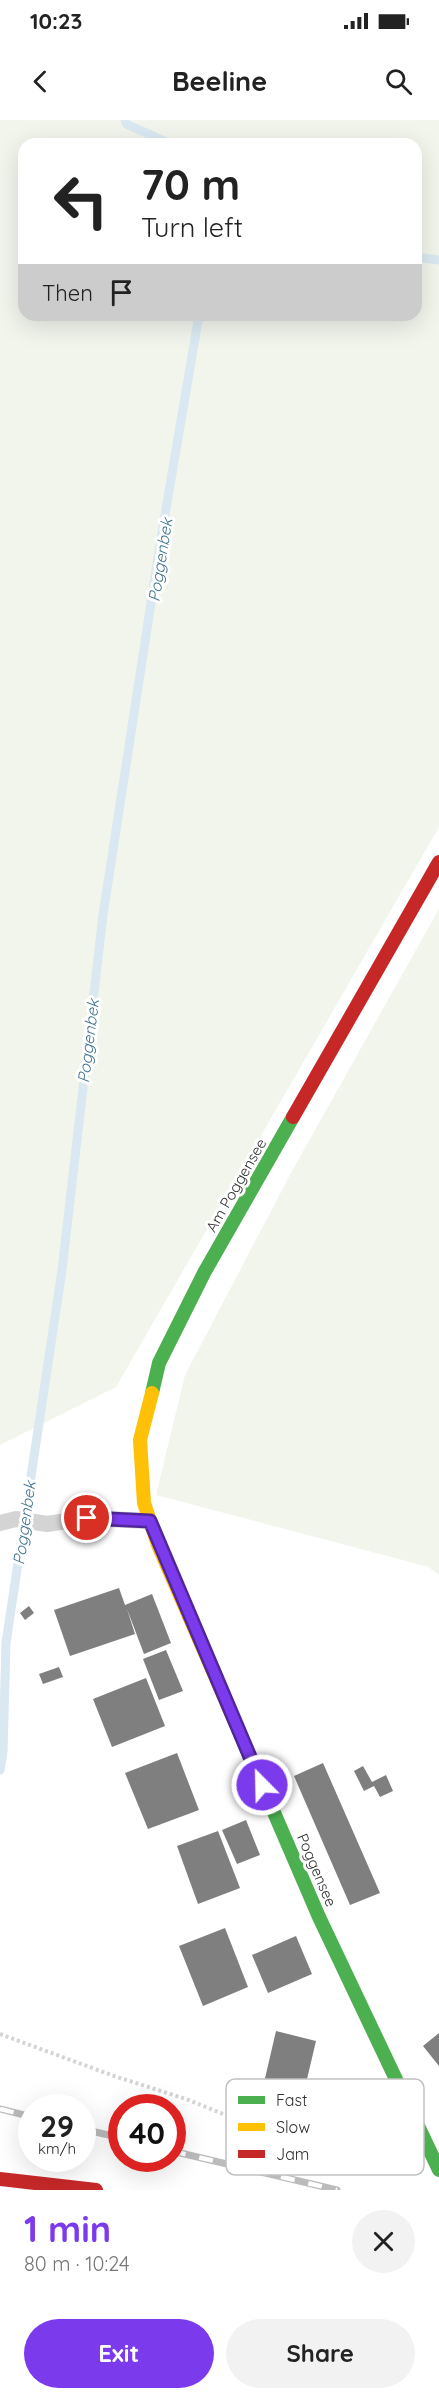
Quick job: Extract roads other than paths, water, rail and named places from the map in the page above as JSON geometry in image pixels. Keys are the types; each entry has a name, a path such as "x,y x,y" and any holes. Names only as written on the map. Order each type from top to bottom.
{"street":[{"name":"Am Poggensee","path":"158,1545 144,1503 140,1440 159,1363 204,1273 439,862"},
{"name":"Poggensee","path":"158,1545 319,1917 396,2079"},
{"name":"Poggensee","path":"424,2138 439,2170"},
{"path":"0,2179 96,2190"}],"lane":[{"path":"16,1521 48,1524 87,1518 150,1521"}],"waterway":[{"name":"Poggenbek","path":"125,120 126,124 158,138"},
{"name":"Poggenbek","path":"422,258 439,260"},
{"name":"Poggenbek","path":"0,1770 3,1752 6,1643 62,1270 103,915 161,538 198,321"}],"railway":[{"path":"0,2109 18,2114"},
{"path":"96,2132 108,2135"},
{"path":"186,2154 226,2164"},
{"path":"274,2175 337,2190"}]}
